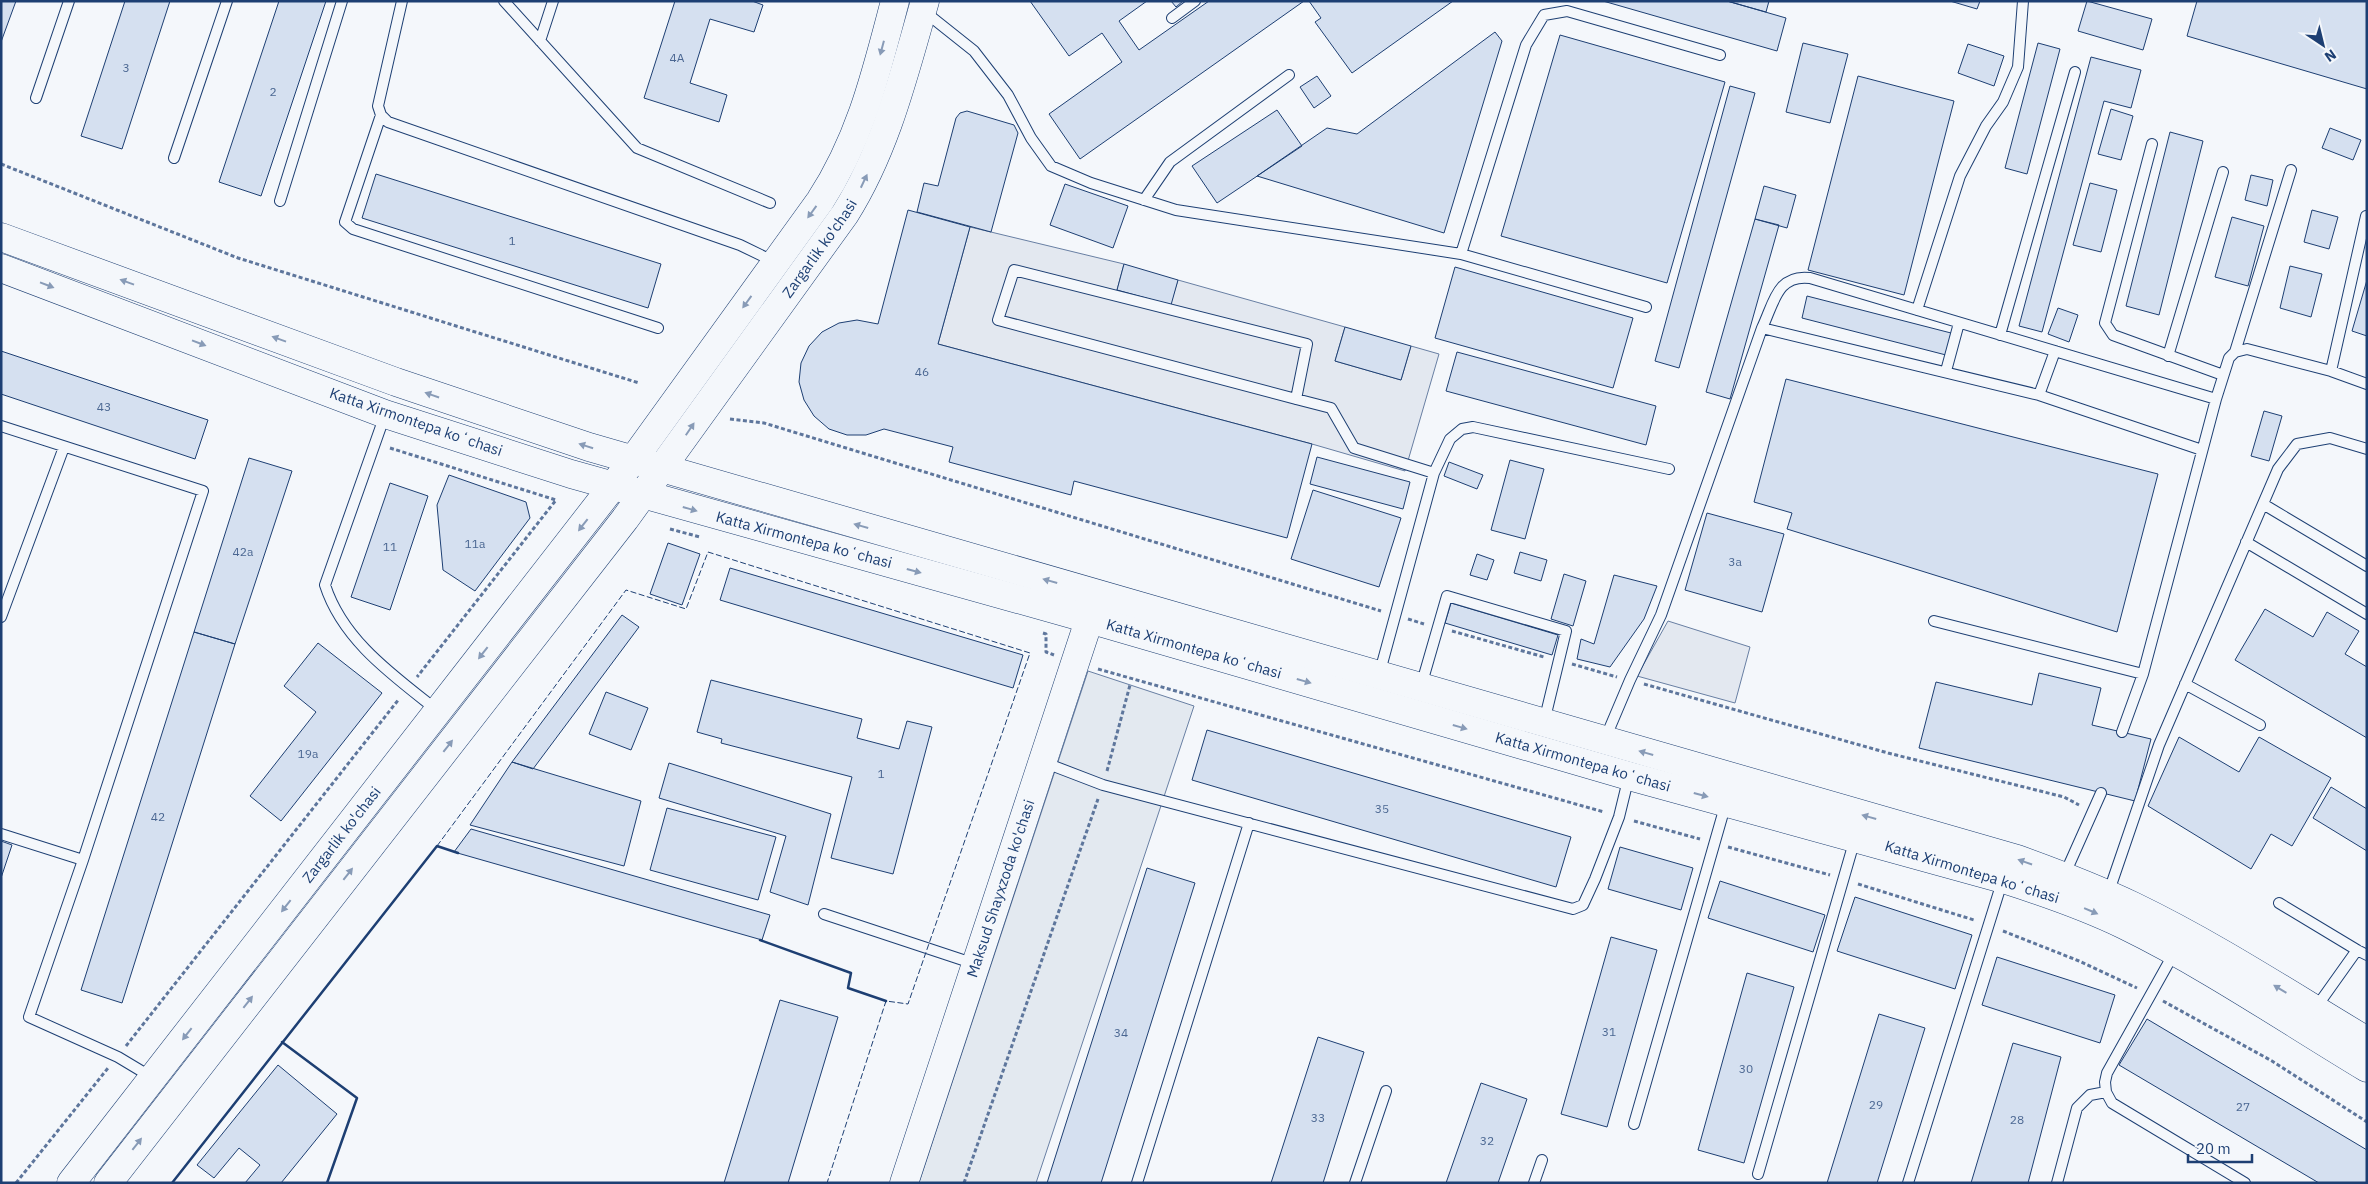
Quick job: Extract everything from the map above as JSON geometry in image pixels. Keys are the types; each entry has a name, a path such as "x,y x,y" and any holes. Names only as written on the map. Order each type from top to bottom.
{"main road":[{"name":"Zargarlik ko'chasi","path":"644,475 775,262 820,201 845,158 867,105 895,1"},
{"name":"Zargarlik ko'chasi","path":"71,1183 164,1086 644,475 861,189 891,118 923,6"},
{"name":"Katta Xirmontepa koʻchasi","path":"1,237 644,475 1599,753 2016,859 2124,924 2180,942 2314,1009 2367,1041"},
{"name":"Katta Xirmontepa koʻchasi","path":"1,268 385,414 612,486 644,475"},
{"name":"Zargarlik ko'chasi","path":"108,1183 164,1086 438,711 612,486"},
{"name":"Katta Xirmontepa koʻchasi","path":"1093,607 1379,676 1544,724 1599,753 1629,776 2003,878 2108,894 2367,1068"},
{"name":"Maksud Shayxzoda ko'chasi","path":"904,1183 1093,607"}],"lane":[{"path":"36,98 69,1"},
{"path":"174,158 227,1"},
{"path":"280,202 342,1"},
{"path":"402,1 378,106 381,115 388,122 740,245 775,262"},
{"path":"504,1 637,148 770,203"},
{"path":"540,41 553,1"},
{"path":"1172,18 1195,1"},
{"path":"1917,310 1960,176 1986,126 2003,102 2018,67 2023,1"},
{"path":"923,6 974,51 1008,94 1031,138 1051,166 1091,182 1176,210 1461,254 1646,307"},
{"path":"1461,254 1526,45 1544,15 1567,10 1720,55"},
{"path":"2000,335 2075,72"},
{"path":"1144,200 1170,162 1289,74"},
{"path":"381,115 345,222 353,229 658,328"},
{"path":"2152,144 2105,323 2113,335 2223,375"},
{"path":"2122,732 2143,674 2226,363 2235,352 2292,170"},
{"path":"2168,356 2223,172"},
{"path":"2331,371 2366,216"},
{"path":"1296,399 1307,344 1014,270 998,320 1296,399 1331,408 1354,448 1434,473"},
{"path":"1599,753 1630,680 1661,616 1762,328 1784,283 1797,276 1810,278 2216,399"},
{"path":"1946,371 1959,322"},
{"path":"1762,328 2039,395 2202,450"},
{"path":"2235,352 2247,350 2331,371 2367,384"},
{"path":"2039,395 2055,351"},
{"path":"385,414 325,585 332,606 377,662 438,711"},
{"path":"1,426 203,491 83,860 29,1017 118,1057 164,1086"},
{"path":"1379,676 1434,473 1450,439 1462,429 1473,427 1669,469"},
{"path":"2108,894 2159,745 2278,469 2297,444 2330,438 2367,449"},
{"path":"1,617 64,447"},
{"path":"2263,504 2367,566"},
{"path":"2246,542 2367,614"},
{"path":"1420,688 1447,596 1459,599 1566,631 1544,724"},
{"path":"1934,622 2143,674"},
{"path":"2185,684 2260,725"},
{"path":"1042,762 1103,784 1573,909 1583,905 1619,817 1629,776"},
{"path":"2060,886 2101,792"},
{"path":"1634,1124 1726,802"},
{"path":"1137,1183 1250,824"},
{"path":"1,834 83,860"},
{"path":"1758,1174 1855,838"},
{"path":"1908,1183 2003,878"},
{"path":"2279,902 2367,956"},
{"path":"824,914 976,965"},
{"path":"2180,942 2107,1073 2105,1082 2106,1092 2112,1103 2245,1183"},
{"path":"2314,1009 2357,950"},
{"path":"1355,1183 1386,1091"},
{"path":"2057,1183 2077,1108 2090,1095 2106,1092"},
{"path":"1534,1183 1542,1160"}],"path":[{"path":"1,164 238,258 639,383"},
{"path":"730,419 764,423"},
{"path":"16,1183 118,1057 556,500 374,442"},
{"path":"663,527 705,538"},
{"path":"1034,631 1046,634 1046,652 1075,662 1844,879 1988,925 2079,961 2151,995 2272,1061 2367,1122"},
{"path":"964,1183 1103,784 1130,685"}],"shaded area":[{"path":"970,227 1124,264 1117,290 1170,305 1178,280 1345,327 1335,361 1401,380 1411,346 1439,354 1405,471 1312,444 938,344"},
{"path":"1668,621 1750,647 1735,703 1637,676"},
{"path":"1088,671 1194,706 1036,1183 919,1183"}],"building":[{"path":"1,1 16,1 1,42"},
{"path":"125,1 170,1 122,149 81,136"},
{"path":"279,1 326,1 261,196 219,182"},
{"path":"675,1 752,1 763,5 754,32 710,19 690,83 727,95 719,122 644,98"},
{"path":"1030,1 1147,1 1119,21 1139,50 1209,1 1304,1 1080,159 1049,114 1122,62 1102,33 1069,56"},
{"path":"1171,1 1183,1 1176,7"},
{"path":"1309,1 1453,1 1352,73 1315,22 1321,18"},
{"path":"1603,1 1727,1 1786,18 1777,51"},
{"path":"1727,1 1769,1 1766,12"},
{"path":"1950,1 1980,1 1977,9"},
{"path":"2087,1 2152,19 2143,50 2078,31"},
{"path":"2197,1 2367,1 2367,89 2187,36"},
{"path":"1495,32 1502,41 1444,233 1257,176 1327,128 1357,134"},
{"path":"1560,35 1725,82 1667,283 1501,236"},
{"path":"1803,43 1848,54 1830,123 1786,112"},
{"path":"2038,43 2060,49 2027,174 2005,168"},
{"path":"1968,44 2004,56 1994,86 1958,73"},
{"path":"2091,57 2141,70 2131,108 2104,101 2042,332 2019,326"},
{"path":"1317,76 1331,96 1314,108 1300,87"},
{"path":"1858,76 1954,101 1904,295 1808,270"},
{"path":"1730,86 1755,93 1679,368 1655,361"},
{"path":"2111,109 2133,116 2121,160 2098,154"},
{"path":"1277,110 1302,146 1217,203 1192,166"},
{"path":"967,111 1014,125 1018,133 991,232 917,212 924,183 938,186 956,118 960,113"},
{"path":"2330,128 2361,140 2353,160 2322,148"},
{"path":"2170,132 2203,141 2159,315 2126,306"},
{"path":"376,174 661,264 648,308 362,218"},
{"path":"2251,175 2273,180 2267,206 2245,200"},
{"path":"2090,183 2117,190 2101,252 2073,245"},
{"path":"1065,184 1128,206 1113,248 1050,225"},
{"path":"1764,186 1796,195 1787,228 1755,219"},
{"path":"908,210 970,227 938,344 1312,444 1287,538 1074,481 1071,495 949,462 953,447 884,429 866,435 847,435 829,429 814,416 804,400 799,382 801,363 809,346 822,332 839,323 857,320 878,324"},
{"path":"2312,210 2338,217 2329,249 2304,242"},
{"path":"2232,217 2264,226 2248,286 2215,277"},
{"path":"1755,219 1779,225 1730,399 1706,392"},
{"path":"1124,264 1178,280 1171,305 1117,290"},
{"path":"2290,266 2322,274 2311,317 2280,308"},
{"path":"1455,267 1633,318 1613,388 1435,338"},
{"path":"2367,280 2367,336 2352,331"},
{"path":"1807,296 1951,333 1946,355 1802,318"},
{"path":"2058,308 2078,315 2069,342 2048,334"},
{"path":"1345,327 1411,346 1401,380 1335,361"},
{"path":"1,351 208,420 195,459 1,394"},
{"path":"1457,352 1656,406 1646,445 1446,391"},
{"path":"1786,379 2158,474 2117,632 1787,529 1792,513 1754,502"},
{"path":"2264,411 2282,416 2269,461 2251,456"},
{"path":"1317,457 1410,482 1403,509 1310,484"},
{"path":"249,458 292,471 235,644 194,632"},
{"path":"1510,460 1544,469 1525,539 1491,530"},
{"path":"1449,462 1483,475 1477,489 1444,476"},
{"path":"449,475 526,502 530,518 475,591 443,570 437,505"},
{"path":"390,483 428,496 390,610 351,597"},
{"path":"1313,490 1401,518 1379,587 1291,559"},
{"path":"1707,513 1784,534 1762,612 1685,590"},
{"path":"668,543 700,554 682,605 650,594"},
{"path":"1520,552 1547,560 1541,581 1514,573"},
{"path":"1477,554 1494,560 1487,580 1470,575"},
{"path":"730,568 1023,655 1013,688 720,600"},
{"path":"1564,574 1586,581 1573,626 1551,619"},
{"path":"1614,575 1657,586 1644,619 1610,667 1577,659 1581,639 1594,644"},
{"path":"1451,603 1558,635 1552,655 1445,623"},
{"path":"2265,609 2313,637 2327,612 2359,631 2345,654 2367,667 2367,738 2235,660"},
{"path":"622,615 639,627 533,769 512,762"},
{"path":"194,632 235,644 122,1003 81,990"},
{"path":"318,643 382,693 281,821 250,796 316,712 284,686"},
{"path":"2039,673 2101,688 2092,725 2151,739 2135,801 1919,748 1936,682 2032,705"},
{"path":"711,680 862,719 857,738 899,749 907,721 932,727 893,874 831,858 852,777 721,743 722,739 697,732"},
{"path":"606,692 648,708 631,750 589,734"},
{"path":"1207,730 1571,837 1556,887 1192,780"},
{"path":"2179,737 2239,772 2259,737 2331,778 2292,846 2271,834 2251,869 2148,806"},
{"path":"512,762 641,801 624,866 470,825"},
{"path":"669,763 831,814 808,905 770,892 786,836 659,798"},
{"path":"2331,787 2367,809 2367,851 2313,818"},
{"path":"667,808 776,837 758,900 650,870"},
{"path":"471,829 770,915 762,940 454,852"},
{"path":"1,841 12,845 1,878"},
{"path":"1620,847 1693,868 1681,910 1608,889"},
{"path":"1147,868 1195,883 1101,1183 1047,1183"},
{"path":"1720,881 1825,915 1813,952 1708,918"},
{"path":"1855,897 1972,935 1955,989 1837,951"},
{"path":"1611,937 1657,950 1607,1127 1561,1114"},
{"path":"1997,957 2115,995 2100,1043 1982,1005"},
{"path":"1747,973 1794,987 1744,1163 1698,1150"},
{"path":"780,1000 838,1017 788,1183 724,1183"},
{"path":"1879,1014 1925,1028 1877,1183 1827,1183"},
{"path":"2147,1019 2367,1150 2367,1183 2319,1183 2119,1065"},
{"path":"1318,1037 1364,1052 1323,1183 1271,1183"},
{"path":"2013,1043 2061,1057 2028,1183 1971,1183"},
{"path":"278,1065 337,1114 281,1183 245,1183 260,1165 239,1148 214,1178 197,1165"},
{"path":"1481,1083 1527,1099 1498,1183 1446,1183"}],"fence":[{"path":"437,846 626,590 686,609 708,552 1030,653 908,1004 886,1001 827,1183"}],"wall":[{"path":"172,1183 437,846 458,853"},
{"path":"760,940 851,973 848,988 886,1001"},
{"path":"282,1042 357,1098 327,1183"}]}
